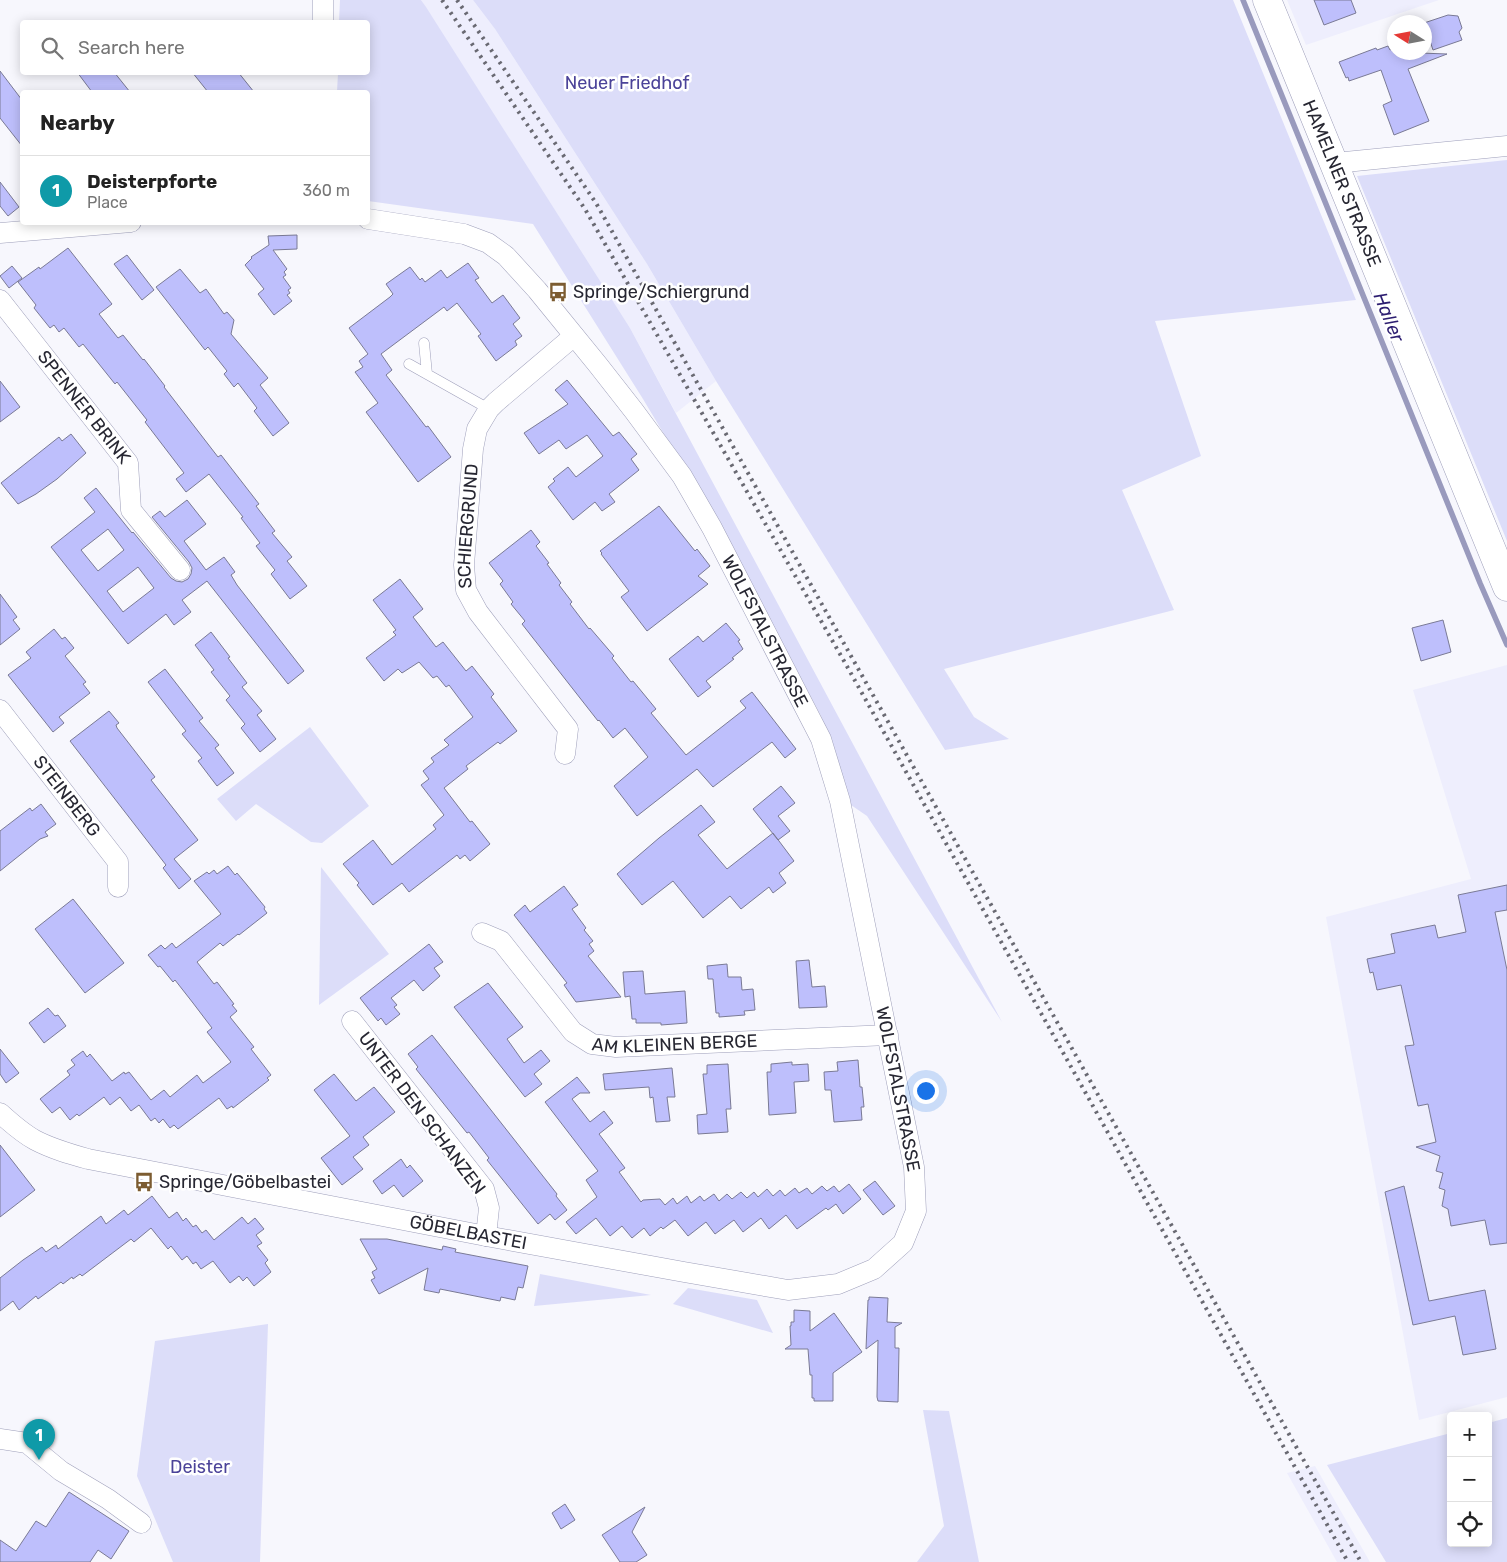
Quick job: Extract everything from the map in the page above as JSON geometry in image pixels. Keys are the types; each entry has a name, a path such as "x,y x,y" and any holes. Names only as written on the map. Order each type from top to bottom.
{"street":[{"path":"323,20 324,0"},
{"name":"HAMELNER STRASSE","path":"1267,0 1507,587"},
{"path":"1335,163 1507,146"},
{"name":"WOLFSTALSTRASSE","path":"370,219 464,234 488,243 510,261 537,290 598,365 682,476 712,528 821,739 840,801 914,1167 916,1211"},
{"path":"0,233 95,225"},
{"name":"SPENNER BRINK","path":"0,300 128,463 131,510 180,570"},
{"name":"SCHIERGRUND","path":"564,754 568,729 478,612 466,590 464,565 473,449 477,429 489,409 574,336"},
{"name":"STEINBERG","path":"0,710 118,862 118,887"},
{"name":"AM KLEINEN BERGE","path":"482,933 500,941 573,1032 592,1044 616,1047 888,1036"},
{"name":"UNTER DEN SCHANZEN","path":"352,1021 484,1189 489,1208 486,1236"},
{"name":"GÖBELBASTEI","path":"0,1113 18,1129 35,1140 64,1152 88,1159 486,1236 788,1290 838,1284 874,1269 903,1243 916,1211"},
{"path":"0,1439 27,1443 61,1471 108,1499 141,1523"}],"lane":[{"path":"424,343 427,374"},
{"path":"409,364 489,409"}],"shaded area":[{"path":"421,0 473,0 495,29 647,264 716,381 676,413 630,328"},
{"path":"1287,0 1439,0 1395,15 1387,15 1387,18 1306,45"},
{"path":"1507,665 1507,1397 1419,1420 1326,917 1471,879 1413,690"},
{"path":"1315,1466 1370,1562 1337,1562 1287,1473"}],"green space":[{"path":"340,0 421,0 426,7 630,328 1002,1022 867,816 851,805 821,716 731,546 643,399 533,224 370,201 370,90 337,90 338,75 370,75 370,20 339,20"},
{"name":"Neuer Friedhof","path":"473,0 1233,0 1356,300 1155,321 1201,456 1122,490 1174,610 944,669 974,717 1009,739 945,750 716,381 647,264 495,29"},
{"path":"1507,160 1507,541 1357,176"},
{"path":"310,727 369,806 322,843 311,842 256,804 236,821 217,799"},
{"path":"321,867 389,954 319,1005"},
{"path":"540,1274 651,1295 534,1306"},
{"path":"688,1288 757,1300 773,1333 673,1304"},
{"name":"Deister","path":"268,1324 260,1562 173,1562 137,1476 155,1341"},
{"path":"923,1410 949,1411 979,1562 917,1562 944,1526"},
{"path":"1507,1418 1507,1562 1386,1562 1327,1465 1447,1434 1447,1547 1492,1547 1492,1422"}],"building":[{"path":"1314,0 1351,0 1356,13 1324,25"},
{"path":"1448,15 1458,16 1462,28 1459,32 1462,40 1433,50 1432,20"},
{"path":"1387,46 1387,60 1431,60 1408,69 1429,121 1394,135 1383,105 1392,101 1381,70 1349,81 1348,77 1346,78 1339,62 1376,48 1377,50"},
{"path":"1432,53 1447,54 1432,60"},
{"path":"0,71 20,97 20,143 0,118"},
{"path":"79,75 116,75 128,90 90,90"},
{"path":"194,75 240,75 252,90 206,90"},
{"path":"0,182 19,207 8,216 0,206"},
{"path":"297,235 297,249 273,250 287,269 284,272 286,275 283,277 291,288 288,290 290,293 287,295 292,301 274,315 258,294 264,289 245,265 251,257 269,245 268,236"},
{"path":"68,248 112,304 99,314 118,338 123,335 144,359 218,457 221,455 259,504 256,506 275,531 272,533 292,557 287,561 307,586 290,599 271,574 275,570 256,546 260,543 241,518 243,517 209,474 186,492 176,479 184,473 145,422 147,420 117,382 115,384 83,344 79,347 64,328 59,332 54,325 50,328 34,308 36,305 18,282 39,267 40,269"},
{"path":"127,255 154,290 142,300 114,264"},
{"path":"468,263 479,278 475,280 492,303 503,295 520,318 513,324 522,336 515,341 517,345 496,361 478,336 481,334 457,303 447,311 444,307 381,354 392,370 386,375 451,457 418,482 366,412 378,403 355,372 363,367 359,361 368,354 349,328 393,294 386,284 410,267 420,280 422,278 425,282 441,270 447,278"},
{"path":"12,266 22,278 9,288 0,276"},
{"path":"180,269 200,293 206,289 224,314 227,312 234,320 231,334 268,378 260,385 289,423 273,436 254,411 257,408 238,383 234,387 224,374 227,371 208,347 205,350 156,287"},
{"path":"567,380 613,436 619,432 637,454 631,459 639,470 609,494 615,502 602,511 595,502 573,520 548,487 555,481 553,479 568,467 576,477 603,456 587,435 566,449 559,440 539,454 524,433 568,404 555,390"},
{"path":"0,381 20,407 0,422"},
{"path":"71,434 86,453 57,479 18,504 1,483 59,437 62,441"},
{"path":"96,488 171,578 182,582 188,579 192,568 152,517 160,511 165,517 187,500 206,524 184,541 206,570 224,557 235,572 231,575 237,585 304,671 288,684 207,581 182,600 191,612 174,625 166,614 128,644 51,547 95,512 84,498","holes":["108,529 124,550 98,571 81,550","138,567 154,588 123,612 107,591"]},
{"path":"659,506 695,551 697,549 710,566 698,576 708,584 647,631 621,597 629,591 600,551"},
{"path":"531,530 540,542 536,546 561,583 559,585 572,602 570,604 589,629 614,656 612,658 631,682 633,681 656,709 651,713 686,755 746,708 740,701 752,692 796,749 785,758 772,742 713,787 697,769 637,816 614,786 648,757 625,728 613,738 598,721 522,624 525,621 511,604 513,602 500,584 503,581 489,563"},
{"path":"400,579 423,609 413,617 436,647 443,642 466,671 472,666 494,694 491,697 517,731 500,744 498,742 466,766 468,769 444,788 490,844 470,861 465,855 460,859 457,855 409,892 402,883 373,905 357,885 359,883 343,864 373,840 392,865 436,829 433,825 444,815 421,785 429,779 423,771 434,762 431,758 449,745 444,740 473,717 449,685 446,687 437,676 433,678 419,662 402,673 398,669 384,681 366,658 396,635 393,632 396,630 373,600"},
{"path":"0,594 17,617 13,620 20,629 0,645"},
{"path":"1443,620 1451,652 1421,661 1412,628"},
{"path":"726,623 740,640 738,641 743,649 732,658 734,659 706,681 711,687 698,697 669,659 698,636 703,642"},
{"path":"54,629 62,639 65,637 74,648 65,656 86,682 83,684 90,693 59,717 64,723 53,732 8,675 31,658 26,652"},
{"path":"211,632 247,683 242,687 262,711 257,715 276,739 260,752 241,728 245,724 226,700 230,696 211,672 214,670 195,645"},
{"path":"165,669 203,718 199,721 219,745 215,748 234,773 217,786 198,761 202,758 182,734 186,731 148,682"},
{"path":"109,711 119,723 116,725 117,728 155,777 151,780 198,840 174,859 191,879 179,889 163,868 166,865 70,741"},
{"path":"781,786 795,803 778,816 790,831 778,840 753,809"},
{"path":"41,804 56,824 45,832 48,836 40,839 0,871 0,831 30,808 32,811"},
{"path":"701,805 715,822 698,835 727,869 773,833 794,861 779,873 786,883 773,893 769,887 741,909 730,896 703,918 673,881 642,905 617,874"},
{"path":"228,866 247,885 265,907 264,909 267,913 223,946 220,943 197,962 214,984 217,982 234,1004 232,1005 237,1011 230,1017 254,1047 251,1049 271,1075 267,1078 269,1080 233,1108 232,1106 227,1109 219,1098 178,1129 174,1125 170,1128 163,1119 159,1123 155,1118 151,1121 139,1105 131,1111 120,1097 110,1105 104,1097 79,1116 77,1114 70,1120 60,1107 52,1113 40,1099 70,1075 67,1071 75,1065 71,1060 83,1051 87,1057 90,1054 112,1081 124,1072 125,1074 129,1072 151,1100 164,1090 170,1097 197,1075 203,1083 231,1062 207,1032 212,1028 193,1003 175,980 173,982 148,955 161,945 165,949 172,943 176,948 221,914 194,881 207,872 209,874 214,870 217,874"},
{"path":"1507,885 1507,910 1495,912 1507,970 1507,1243 1490,1245 1485,1220 1451,1226 1448,1209 1442,1206 1445,1190 1439,1188 1443,1173 1436,1171 1440,1156 1416,1147 1436,1142 1428,1104 1418,1106 1405,1046 1414,1045 1401,985 1377,990 1373,972 1370,973 1367,959 1395,953 1391,934 1435,925 1438,938 1466,932 1458,895"},
{"path":"564,886 578,905 572,909 593,941 589,944 594,951 588,956 621,997 576,1002 564,985 567,983 514,915 525,905 530,912"},
{"path":"73,899 124,963 85,993 35,929"},
{"path":"429,944 443,962 434,968 440,976 423,991 414,980 391,998 397,1005 394,1007 400,1014 386,1025 381,1018 378,1021 360,998"},
{"path":"809,960 812,987 825,986 827,1007 799,1008 796,961"},
{"path":"727,964 728,977 741,977 742,990 753,989 755,1010 744,1011 745,1015 719,1017 719,1013 716,1013 713,979 708,979 707,966"},
{"path":"643,971 645,994 685,991 687,1023 661,1025 661,1023 636,1023 636,1019 632,1019 630,996 625,997 623,972"},
{"path":"488,983 523,1027 507,1039 524,1063 541,1050 550,1061 534,1074 542,1084 525,1097 454,1007"},
{"path":"48,1008 55,1016 58,1015 66,1026 44,1043 29,1023"},
{"path":"432,1035 557,1194 556,1196 567,1210 555,1220 550,1214 538,1224 487,1160 489,1158 469,1132 467,1133 416,1069 418,1067 408,1054"},
{"path":"0,1049 19,1073 6,1083 0,1074"},
{"path":"858,1060 864,1107 861,1107 862,1120 834,1122 831,1090 825,1090 824,1072 838,1071 837,1062"},
{"path":"792,1062 792,1065 808,1064 809,1081 794,1082 796,1113 769,1115 767,1072 771,1072 771,1064"},
{"path":"728,1064 731,1109 726,1109 728,1132 698,1134 697,1115 707,1114 703,1074 707,1074 707,1065"},
{"path":"672,1068 675,1097 667,1097 670,1121 656,1122 653,1097 650,1098 649,1087 605,1090 603,1074"},
{"path":"334,1074 356,1101 374,1087 395,1112 363,1137 369,1145 353,1157 363,1169 342,1185 321,1158 350,1136 314,1090"},
{"path":"577,1077 590,1093 580,1093 572,1099 590,1122 604,1111 613,1123 599,1134 625,1168 619,1172 641,1202 643,1200 660,1199 665,1205 673,1198 677,1204 687,1196 691,1203 700,1196 704,1201 714,1194 719,1201 727,1194 732,1199 741,1192 747,1198 754,1192 758,1197 767,1189 773,1196 780,1190 785,1196 795,1188 799,1193 807,1188 812,1194 822,1186 827,1191 834,1186 839,1192 849,1184 861,1199 843,1214 836,1204 828,1210 826,1208 797,1229 786,1215 769,1229 761,1218 743,1232 734,1220 715,1234 706,1222 688,1236 675,1220 663,1229 661,1227 650,1236 644,1228 632,1238 622,1226 610,1236 596,1218 576,1234 566,1222 597,1197 586,1180 598,1171 545,1102"},
{"path":"0,1145 35,1190 0,1217"},
{"path":"401,1159 407,1168 410,1165 423,1181 403,1197 394,1185 382,1194 373,1181"},
{"path":"875,1181 895,1206 883,1215 863,1190"},
{"path":"1404,1186 1429,1301 1485,1290 1496,1349 1463,1355 1455,1316 1413,1325 1385,1192"},
{"path":"152,1196 169,1218 177,1212 183,1221 186,1218 193,1227 196,1225 202,1233 206,1230 214,1240 242,1217 248,1224 255,1218 264,1229 256,1235 262,1243 257,1246 268,1260 265,1263 271,1272 254,1286 247,1277 243,1281 239,1276 230,1283 213,1261 201,1269 196,1262 193,1264 187,1256 182,1260 171,1246 168,1249 151,1228 134,1242 131,1239 82,1276 80,1274 73,1279 72,1277 63,1284 61,1282 38,1299 36,1296 19,1310 13,1301 0,1311 0,1278 23,1260 42,1247 46,1252 56,1245 58,1249 101,1216 106,1224 124,1210 128,1215"},
{"path":"360,1239 387,1239 442,1250 443,1246 456,1249 455,1252 528,1266 523,1288 518,1287 515,1300 501,1297 500,1301 440,1289 439,1293 424,1290 428,1268 379,1294 371,1280 375,1278 372,1272 377,1269"},
{"path":"869,1297 888,1298 887,1322 902,1323 895,1327 895,1348 899,1348 898,1402 878,1401 878,1340 866,1349"},
{"path":"794,1310 810,1311 810,1331 834,1313 862,1352 833,1373 833,1401 814,1401 814,1398 812,1398 812,1375 810,1375 808,1349 785,1349 791,1345 790,1326 791,1322 794,1322"},
{"path":"69,1492 129,1531 111,1559 98,1550 90,1562 0,1562 0,1540 16,1551 36,1521 46,1527"},
{"path":"565,1504 575,1520 561,1529 552,1513"},
{"path":"645,1507 632,1532 647,1555 636,1562 620,1562 602,1535"}],"waterway":[{"name":"Haller","path":"1243,0 1480,583 1507,645"}],"railway":[{"path":"442,0 585,209 844,661 1348,1562"},
{"path":"457,0 596,203 1361,1562"}],"place":[{"name":"Springe/Schiergrund","path":"558,292"},
{"name":"Springe/Göbelbastei","path":"144,1182"},
{"name":"Deisterpforte","path":"39,1460"}]}
